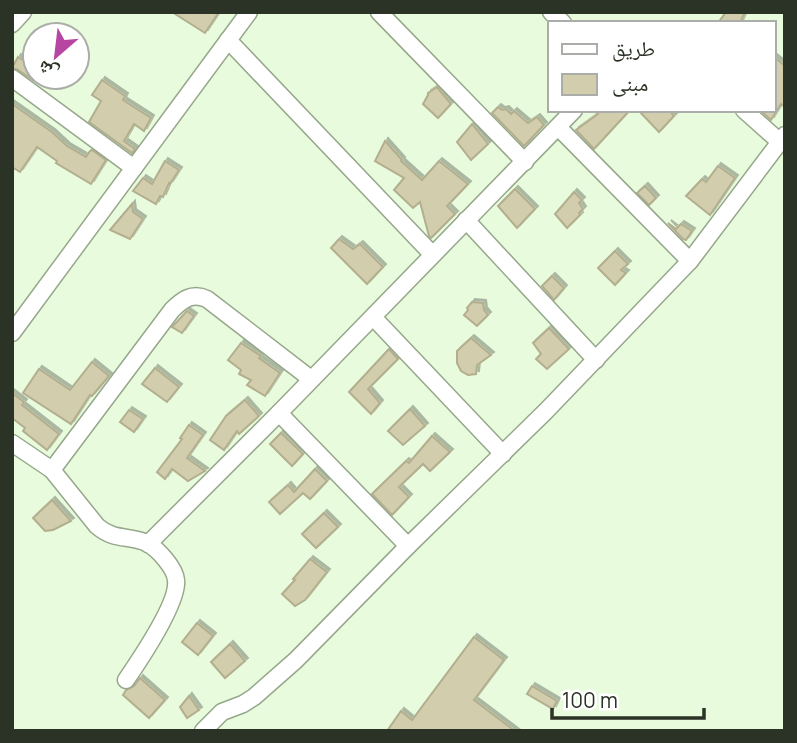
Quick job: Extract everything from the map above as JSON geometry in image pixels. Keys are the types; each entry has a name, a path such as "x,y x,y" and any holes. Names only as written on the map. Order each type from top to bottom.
{"street":[{"path":"12,24 23,12"},
{"path":"379,12 525,162"},
{"path":"12,333 247,13"},
{"path":"228,40 432,254"},
{"path":"12,78 134,168"},
{"path":"148,544 572,112"},
{"path":"204,731 222,712 254,697 296,660 596,360 690,261 782,138 747,112"},
{"path":"558,127 690,261"},
{"path":"466,220 596,360"},
{"path":"52,470 172,310 191,296 206,299 311,379"},
{"path":"373,317 503,454"},
{"path":"279,413 408,546"},
{"path":"12,443 52,470 104,532 148,544 172,569 177,581 175,595 144,653 126,680"}],"building":[{"path":"172,12 219,12 205,33"},
{"path":"726,12 745,12 741,21 719,21"},
{"path":"18,57 21,59 21,72 12,68"},
{"path":"776,59 785,66 785,107 781,104 776,112"},
{"path":"102,80 125,96 123,100 151,118 144,131 134,124 124,141 135,149 132,153 89,122 101,101 92,95"},
{"path":"437,87 451,104 438,118 423,104 428,93"},
{"path":"12,104 67,146 86,157 92,150 106,160 91,184 56,163 57,161 37,147 20,172 12,167"},
{"path":"498,107 511,114 514,111 528,123 537,117 544,125 524,146 492,113"},
{"path":"596,112 628,112 594,149 576,130 598,114"},
{"path":"640,112 671,112 674,116 659,132"},
{"path":"762,112 776,112 771,120"},
{"path":"472,124 488,144 471,160 457,142"},
{"path":"385,141 401,161 422,180 439,161 468,184 447,206 455,214 431,238 420,202 413,208 394,190 404,178 375,161"},
{"path":"165,161 179,170 156,204 133,191 143,178 152,184"},
{"path":"718,166 735,178 710,215 686,196 702,179 706,182"},
{"path":"645,186 656,198 649,205 637,193"},
{"path":"515,189 535,209 517,228 498,206"},
{"path":"574,192 582,200 579,203 583,209 567,228 555,214"},
{"path":"132,204 133,212 143,219 130,239 110,230"},
{"path":"668,223 676,229 681,224 692,231 686,240 683,239"},
{"path":"339,239 353,249 360,244 383,267 367,284 331,248"},
{"path":"615,251 628,264 621,270 626,273 615,285 598,268"},
{"path":"552,276 564,288 554,300 542,286"},
{"path":"472,302 483,303 488,315 477,326 464,315"},
{"path":"187,311 194,316 182,333 172,327"},
{"path":"549,328 569,349 547,369 536,359 541,354 533,343"},
{"path":"471,338 491,355 477,365 476,374 468,375 461,371 457,363 457,351"},
{"path":"241,343 280,373 265,396 247,385 251,380 239,374 241,370 228,360"},
{"path":"389,349 398,359 368,389 380,403 371,414 349,392"},
{"path":"92,362 109,376 92,396 90,395 71,424 23,393 39,369 70,390"},
{"path":"155,368 179,387 167,402 142,384"},
{"path":"12,393 24,402 22,405 59,434 47,450 23,431 25,428 12,418"},
{"path":"245,400 259,416 239,434 237,431 224,450 210,440 226,416"},
{"path":"410,409 425,426 403,445 388,431"},
{"path":"129,410 143,419 134,432 120,422"},
{"path":"189,425 203,435 187,458 205,471 188,481 172,469 165,479 157,472"},
{"path":"281,433 303,454 292,466 270,444"},
{"path":"432,436 450,452 430,471 423,464 399,487 409,497 392,515 372,494 406,461 409,463"},
{"path":"315,469 327,481 310,499 303,493 280,514 269,502 288,485 294,492"},
{"path":"52,500 71,521 45,531 33,518"},
{"path":"324,513 338,527 316,548 302,534"},
{"path":"310,559 327,572 305,600 295,606 282,594"},
{"path":"197,623 213,636 198,655 182,642"},
{"path":"474,637 504,660 474,700 515,731 387,731 401,711 412,720"},
{"path":"230,644 245,661 225,678 211,662"},
{"path":"140,678 165,700 149,718 123,695"},
{"path":"532,686 557,701 553,709 527,694"},
{"path":"189,696 199,710 187,718 180,707"}]}
